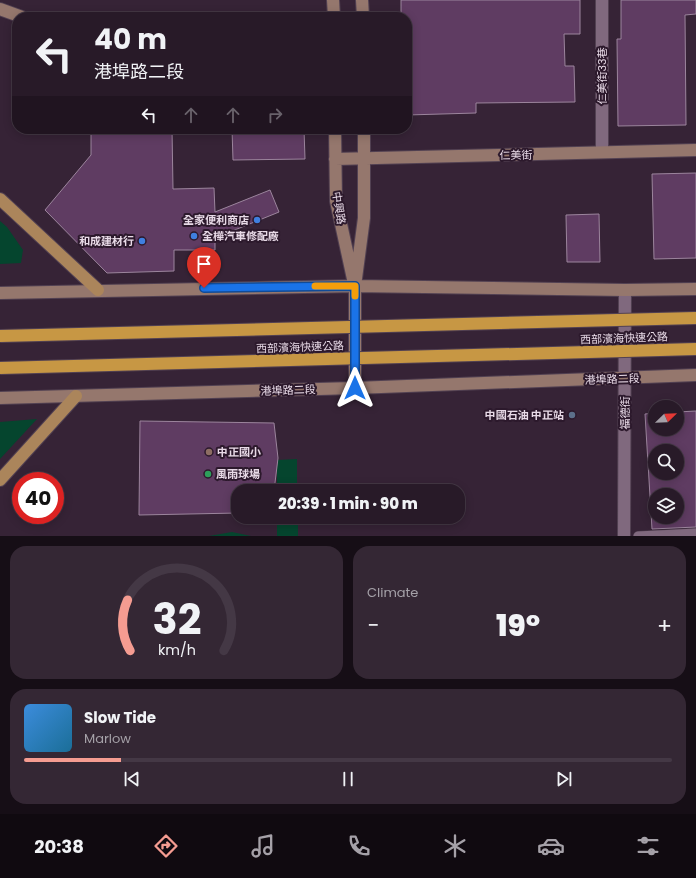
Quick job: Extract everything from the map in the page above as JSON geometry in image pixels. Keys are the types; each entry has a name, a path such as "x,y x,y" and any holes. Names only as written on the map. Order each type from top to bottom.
{"highway":[{"name":"西部濱海快速公路","path":"0,336 696,318"},
{"name":"西部濱海快速公路","path":"0,368 696,349"}],"main road":[{"path":"0,199 98,290"},
{"path":"0,480 76,396"}],"street":[{"path":"334,0 334,12"},
{"path":"362,0 363,12"},
{"name":"仁美街33巷","path":"602,0 602,152"},
{"path":"0,9 12,13"},
{"name":"中興路","path":"335,134 336,201 355,286"},
{"name":"中興路","path":"355,388 355,286 364,218 364,134"},
{"name":"仁美街","path":"335,159 696,150"},
{"path":"0,293 355,286 625,290 696,289"},
{"name":"福德街","path":"624,536 625,290"},
{"name":"港埠路二段","path":"0,398 355,388 696,375"}],"lane":[{"path":"638,536 696,533"}],"green space":[{"path":"0,221 7,227 23,250 21,263 0,264"},
{"path":"37,419 0,459 0,422"},
{"path":"297,459 297,484 277,484 277,460"},
{"path":"277,524 298,524 298,536 277,536"},
{"path":"232,532 251,536 209,536"}],"building":[{"path":"401,0 580,0 580,34 564,34 565,66 574,66 575,102 476,103 476,113 412,115 412,12 401,12"},
{"path":"621,0 696,0 696,14 685,15 686,125 618,126 617,39 621,39"},
{"path":"91,134 172,134 173,189 214,188 215,212 270,190 279,212 215,238 215,250 174,250 174,271 107,273 45,210 91,155"},
{"path":"232,134 304,134 305,159 233,160"},
{"path":"696,173 696,258 654,259 652,174"},
{"path":"599,214 600,262 567,262 566,215"},
{"path":"696,411 696,527 652,529 652,524 684,524 684,488 650,488 649,480 684,480 684,444 648,444 648,463 645,414 648,414 648,436 684,436 684,412"},
{"name":"風雨球場","path":"140,421 274,423 278,458 275,484 231,484 231,513 139,515"}],"slow traffic":[{"path":"315,286 355,286 355,296"}],"place":[{"name":"全家便利商店","path":"257,220"},
{"name":"全樺汽車修配廠","path":"194,236"},
{"name":"和成建材行","path":"142,241"},
{"name":"中國石油 中正站","path":"572,415"},
{"name":"中正國小","path":"209,452"},
{"name":"風雨球場","path":"208,474"}],"route":[{"path":"204,288 355,286 355,388"}]}
